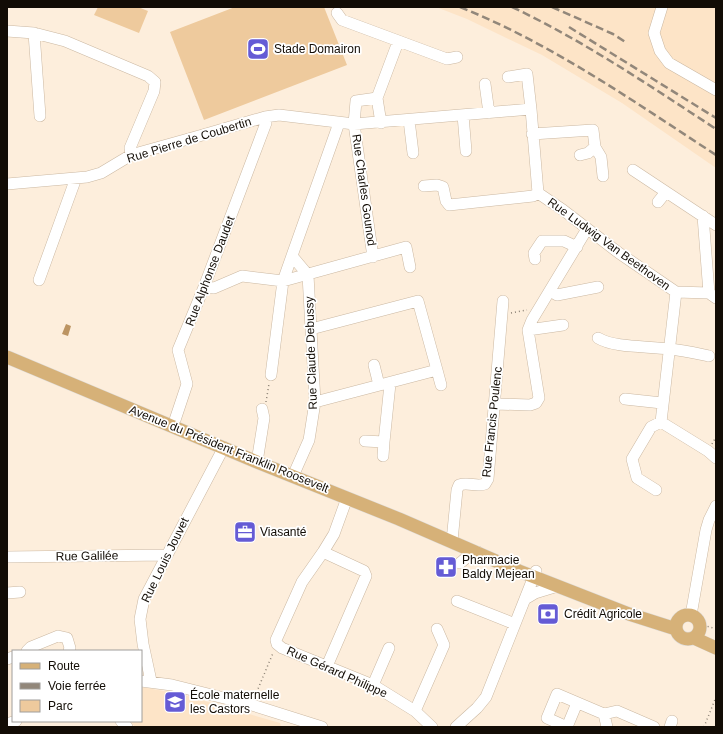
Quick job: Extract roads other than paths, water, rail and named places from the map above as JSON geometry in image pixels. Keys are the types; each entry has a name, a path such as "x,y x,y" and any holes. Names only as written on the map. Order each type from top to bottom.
{"main road":[{"name":"Avenue du Président Franklin Roosevelt","path":"7,357 257,462 535,574 558,586 629,614 677,624"},
{"name":"Avenue du Président Franklin Roosevelt","path":"452,541 535,574 677,624"},
{"path":"696,626 685,638 678,633 677,624 682,617 696,626 716,641"},
{"path":"696,626 716,648"}],"street":[{"path":"662,7 654,33 660,51 668,63 716,90"},
{"path":"336,12 342,20 398,42 447,59 458,57"},
{"path":"7,31 34,33 65,41 148,76 155,82 154,91 130,148 131,155"},
{"path":"34,33 40,116"},
{"path":"398,42 377,98 384,122 531,109"},
{"name":"Rue Ludwig Van Beethoven","path":"508,77 527,74 538,193 563,210 618,253 676,292 712,295"},
{"path":"485,84 489,113"},
{"name":"Rue Charles Gounod","path":"373,257 354,124 356,101 377,98"},
{"name":"Rue Pierre de Coubertin","path":"7,184 87,177 101,173 131,155 265,117 278,115 354,124 384,122"},
{"path":"463,115 466,151"},
{"name":"Rue Alphonse Daudet","path":"173,426 187,384 178,350 204,288 266,123 265,117"},
{"path":"409,120 413,153"},
{"path":"271,375 283,281 339,122"},
{"path":"532,134 593,130 595,147 601,157 603,176"},
{"path":"580,155 588,153 595,147"},
{"path":"632,170 716,225"},
{"path":"39,280 76,178"},
{"path":"424,186 437,185 444,187 446,201 449,205 533,196 538,193"},
{"path":"658,202 666,192"},
{"path":"703,216 712,295"},
{"path":"495,404 530,405 536,403 539,398 528,330 539,308 587,229"},
{"path":"535,259 534,253 542,241 564,242 577,247"},
{"path":"204,288 214,288 242,276 283,281 406,247 410,267"},
{"path":"292,256 308,275"},
{"name":"Rue Claude Debussy","path":"293,476 309,440 315,402 308,275"},
{"path":"550,291 557,295 598,287"},
{"path":"661,422 676,292"},
{"path":"311,329 418,301 441,385"},
{"name":"Rue Francis Poulenc","path":"452,541 457,490 459,485 482,485 486,484 488,479 503,301"},
{"path":"528,330 563,325"},
{"path":"598,338 604,342 669,349 709,356"},
{"path":"374,365 385,384 383,456"},
{"path":"315,402 437,370"},
{"path":"625,399 662,403"},
{"path":"257,462 264,418 262,409"},
{"path":"661,422 708,451 716,458"},
{"path":"656,490 637,478 632,460 651,427 661,422"},
{"path":"365,441 384,442"},
{"name":"Rue Louis Jouvet","path":"146,681 140,619 144,599 224,447"},
{"name":"Rue Gérard Philippe","path":"347,498 334,534 302,582 276,640 277,644 282,648 373,685 415,711 432,727"},
{"path":"696,626 705,537 713,521 716,506"},
{"path":"323,552 364,571 366,576 327,666"},
{"path":"460,563 471,554 478,552"},
{"name":"Rue Galilée","path":"7,557 166,555"},
{"path":"461,726 486,697 535,574"},
{"path":"525,599 535,593 558,586"},
{"path":"7,593 20,592"},
{"path":"457,601 515,624"},
{"path":"415,711 444,645 437,629"},
{"path":"28,650 58,636 67,638 69,650"},
{"path":"373,685 389,648"},
{"path":"146,681 172,685 252,705 322,727"},
{"path":"577,703 604,714 617,711 654,727"},
{"path":"604,714 607,727"}],"railway":[{"path":"460,7 527,38 560,56 623,94 716,155"},
{"path":"512,7 591,49 716,129"},
{"path":"552,7 613,34 627,43"},
{"path":"569,27 716,118"}],"place":[{"name":"Stade Domairon","path":"258,49"},
{"name":"Viasanté","path":"245,532"},
{"name":"Pharmacie Baldy Mejean","path":"446,567"},
{"name":"Crédit Agricole","path":"548,614"},
{"name":"École maternelle les Castors","path":"175,702"}]}
